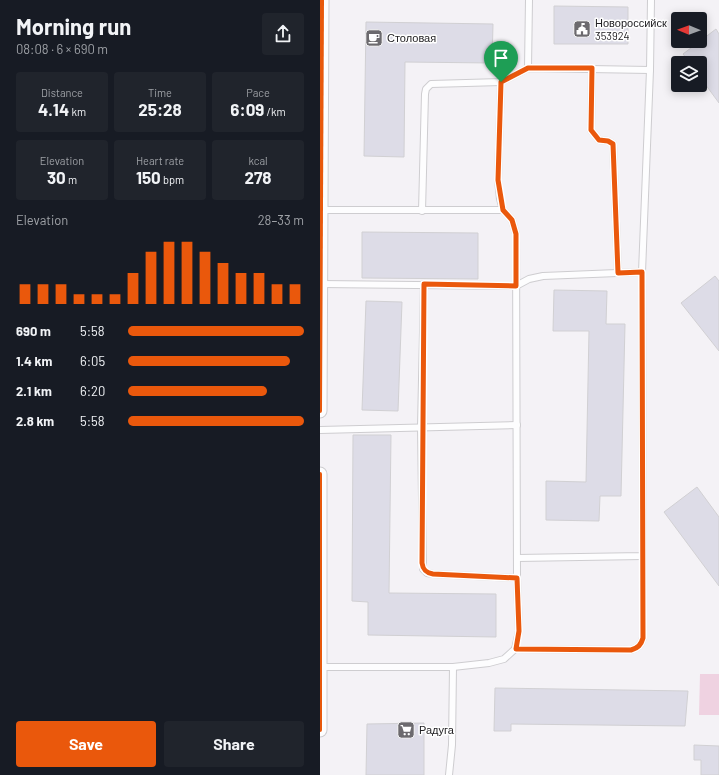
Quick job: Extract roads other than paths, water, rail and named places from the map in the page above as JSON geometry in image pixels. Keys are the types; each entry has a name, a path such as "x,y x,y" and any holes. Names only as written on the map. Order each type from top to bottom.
{"street":[{"path":"320,411 322,0"},
{"path":"320,474 320,730"}],"lane":[{"path":"528,68 529,0"},
{"path":"320,667 453,667 489,663 504,659 516,649 631,650 637,648 641,644 643,638 642,272 650,70 651,0"},
{"path":"422,211 425,94 426,89 430,84 501,82 528,68 650,70"},
{"path":"592,68 591,130 599,140 608,141 613,144 618,273"},
{"path":"501,82 498,180 503,210 512,220 516,234 517,578 519,631 516,649"},
{"path":"322,210 503,210"},
{"path":"321,284 516,286 529,279 543,276 642,272"},
{"path":"424,284 421,427 423,569 427,573 433,574 517,578"},
{"path":"320,430 517,424"},
{"path":"517,558 643,556"},
{"path":"449,775 452,745 453,667"}],"place":[{"name":"Новороссийск 353924","path":"582,29"},
{"name":"Столовая","path":"374,38"},
{"name":"Радуга","path":"406,730"}]}
